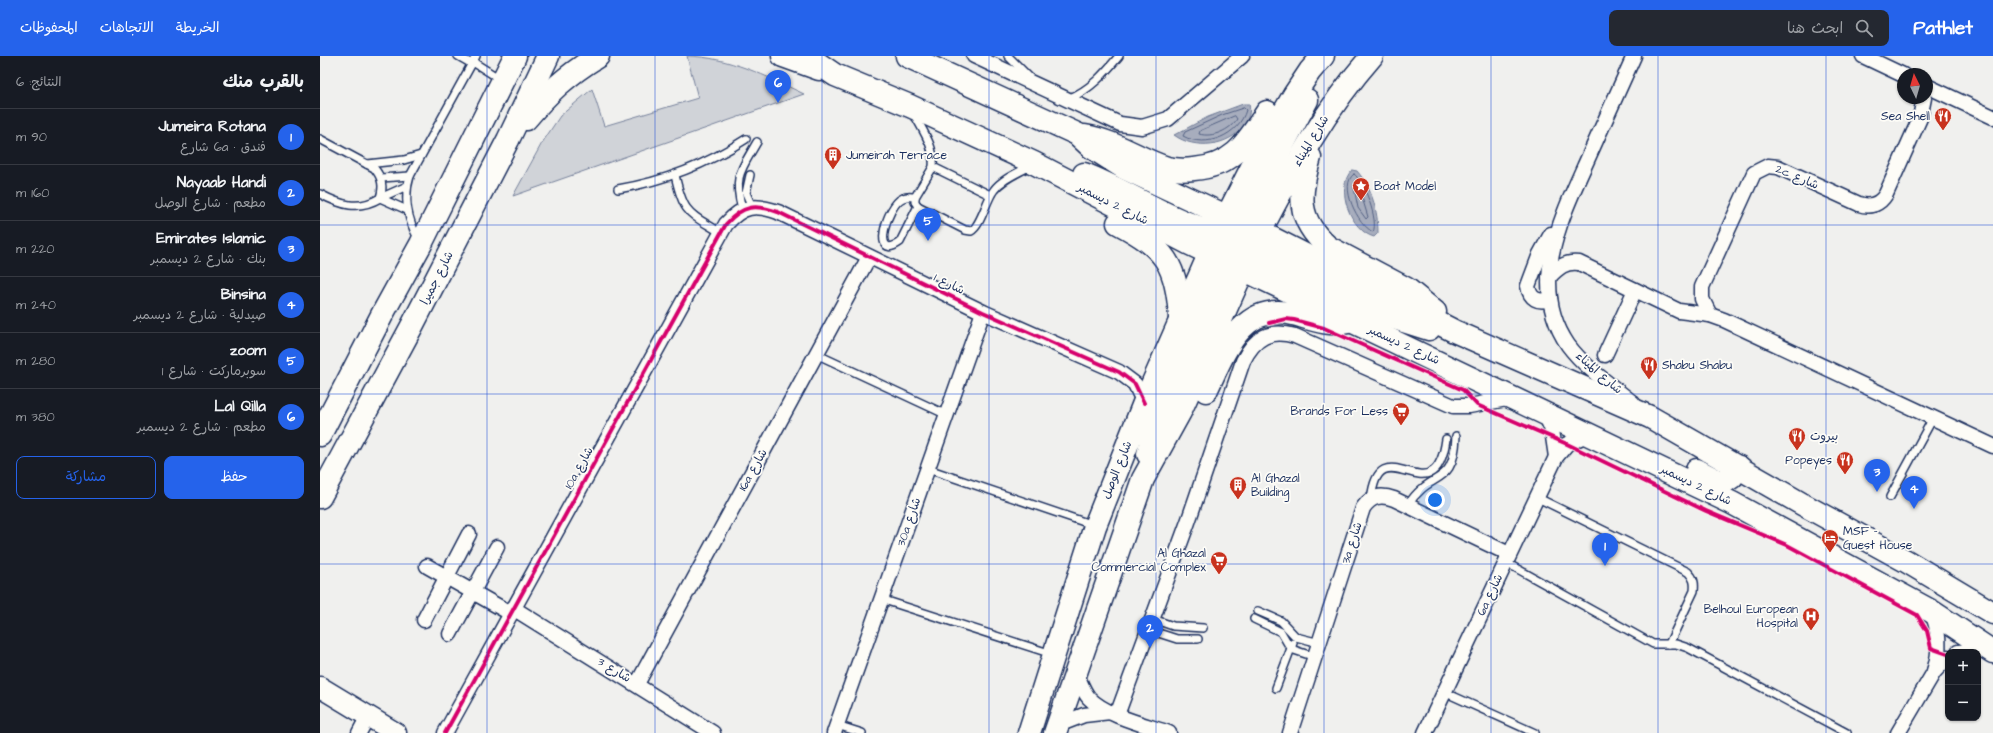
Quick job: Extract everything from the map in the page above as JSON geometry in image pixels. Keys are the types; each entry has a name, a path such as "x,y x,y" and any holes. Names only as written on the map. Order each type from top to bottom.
{"main road":[{"path":"320,435 383,312 421,244 515,56"},
{"name":"شارع جميرا","path":"320,498 412,326 508,140 548,56"},
{"path":"508,140 549,92 574,70 598,56"},
{"path":"783,56 835,75"},
{"name":"شارع 2 ديسمبر","path":"807,56 835,75 910,106 1034,163 1231,247 1454,331 1650,417 1802,504 1906,561 1993,613"},
{"name":"شارع 2 ديسمبر","path":"907,56 1077,134 1091,147 1124,168 1205,206 1231,247 1353,321 1739,506 1931,611 1990,650"},
{"name":"شارع الميناء","path":"1231,247 1263,205 1343,92 1372,56"},
{"path":"1077,134 1093,137 1117,145 1168,168 1184,170 1212,167 1229,159 1242,148 1313,61"},
{"path":"1263,205 1306,102 1310,87 1313,61"},
{"path":"1056,729 1103,590 1143,479 1180,412 1231,247 1279,118 1313,61"},
{"path":"1318,127 1302,188 1304,215 1310,227 1318,238 1328,247 1416,295 1454,331"},
{"path":"1034,163 1068,169 1095,178 1196,226 1231,247"},
{"path":"1034,163 1042,176 1053,187 1136,233 1157,248 1165,258 1175,279 1179,300 1180,320"},
{"path":"1196,226 1209,225 1212,222 1213,214 1205,206"},
{"name":"شارع الوصل","path":"1029,733 1095,526 1144,403 1180,320 1231,247"},
{"path":"1271,272 1408,324 1439,331 1454,331"},
{"path":"1143,479 1160,464 1180,438 1197,409 1228,345 1238,331 1250,320 1266,314 1281,312 1296,314 1322,323 1344,323 1353,321"},
{"path":"1682,478 1686,472 1694,469 1718,480 1726,481 1732,477 1739,467"},
{"path":"1739,506 1744,497 1754,493 1790,510 1797,508 1802,504"}],"street":[{"path":"974,56 1120,124 1135,127 1151,126 1168,119 1242,56"},
{"name":"شارع الميناء","path":"1550,299 1538,301 1532,298 1528,286 1540,254 1562,217 1634,56"},
{"path":"1863,56 1897,72"},
{"path":"1933,89 1993,117"},
{"name":"2c شارع","path":"1710,315 1702,299 1702,287 1754,173 1768,166 1778,167 1864,206 1879,202 1886,194 1920,118 1923,104"},
{"name":"شارع 1","path":"742,210 762,207 778,212 983,312 1119,372 1135,384 1144,403"},
{"name":"10a شارع","path":"445,733 721,233 742,210"},
{"name":"شارع الميناء","path":"1562,217 1551,255 1549,277 1550,299 1557,323 1576,354 1650,417"},
{"name":"16a شارع","path":"637,684 869,257"},
{"path":"1549,277 1562,265 1574,262 1579,263 1678,312 1710,315 1724,320 1993,446"},
{"path":"1606,355 1635,290"},
{"name":"30a شارع","path":"836,729 983,312"},
{"path":"1114,713 1151,624 1243,360 1249,348 1260,338 1273,334 1285,333 1296,336 1453,406 1470,406 1515,398"},
{"path":"1545,414 1552,430 1556,457"},
{"name":"6a شارع","path":"1425,733 1556,457 1568,444 1589,434"},
{"path":"1371,500 1378,496 1386,496 1408,504 1507,558"},
{"name":"3a شارع","path":"1290,733 1363,508 1371,500"},
{"path":"424,620 469,534"},
{"path":"450,634 497,548"},
{"name":"شارع 3","path":"427,566 473,592 512,610 637,684 713,733"},
{"path":"1898,733 1934,672 1938,660 1939,639 1931,611"},
{"path":"1934,672 1945,661"},
{"path":"1076,673 1089,698 1114,713 1169,733"},
{"path":"320,686 364,725 396,733"},
{"path":"1056,729 1084,715 1114,713"}],"lane":[{"path":"458,56 474,60 503,80"},
{"path":"1008,56 1034,83"},
{"path":"1068,99 1095,83 1119,56"},
{"path":"421,244 414,232 407,210 407,186 410,176 421,154 474,60"},
{"path":"910,106 931,147 933,167 915,197 915,202 918,206 968,231 976,227 990,195 1003,181 1034,163"},
{"path":"320,139 367,164 378,173 382,184 380,198"},
{"path":"618,189 675,175 712,160 746,139"},
{"path":"742,210 737,188 739,174 757,142"},
{"path":"367,164 404,160 421,154"},
{"path":"933,167 990,195"},
{"path":"675,175 680,198 687,211 721,233"},
{"path":"742,210 750,175"},
{"path":"381,178 410,176"},
{"path":"320,194 342,205 352,206 372,203 407,186"},
{"path":"915,197 903,198 895,205 882,233 882,238 885,243 890,246 896,246 900,242 918,206"},
{"path":"380,198 407,210"},
{"path":"816,354 947,415"},
{"path":"1890,497 1934,418"},
{"path":"1408,504 1420,489 1448,471 1455,454 1456,436"},
{"path":"1371,500 1375,478 1381,472 1396,468 1419,476 1433,472 1439,466 1443,457 1446,439"},
{"path":"928,469 1095,526"},
{"path":"1536,497 1688,572 1692,576 1695,586 1694,591 1669,644"},
{"path":"1507,558 1653,644 1669,644 1688,648 1847,733"},
{"path":"881,599 1054,655"},
{"path":"1258,611 1280,622 1296,637 1320,643"},
{"path":"1254,619 1278,630 1292,647 1315,657"},
{"path":"1151,624 1183,628 1203,628"},
{"path":"1151,624 1177,639 1198,639"},
{"path":"1276,688 1296,637"},
{"path":"1444,692 1535,733"},
{"path":"836,729 862,733"}],"shaded area":[{"path":"687,56 703,57 732,64 761,74 804,94 513,196 542,143 560,116 592,89 604,126 698,98"}],"water":[{"path":"1243,104 1249,104 1250,110 1248,118 1238,132 1230,138 1221,142 1201,144 1182,140 1174,135 1208,117"},
{"path":"1352,170 1357,171 1367,185 1373,200 1377,216 1378,233 1374,237 1358,227 1348,208 1345,198 1345,187 1347,178"}],"cycle path":[{"path":"445,733 726,224 738,213 744,210 756,207 778,212 983,312 1119,372 1135,384 1144,403"},
{"path":"1269,323 1286,319 1324,328 1463,390 1477,405 1567,444 1706,511 1787,545 1917,615 1927,631 1931,648 1945,653"}],"place":[{"name":"Lal Qilla","path":"778,103"},
{"name":"Sea Shell","path":"1943,131"},
{"name":"Jumeirah Terrace","path":"833,170"},
{"name":"Boat Model","path":"1361,201"},
{"name":"zoom","path":"928,241"},
{"name":"Shabu Shabu","path":"1649,380"},
{"name":"Brands For Less","path":"1401,426"},
{"name":"بيروت","path":"1797,451"},
{"name":"Popeyes","path":"1845,475"},
{"name":"Emirates Islamic","path":"1877,492"},
{"name":"Al Ghazal Building","path":"1238,500"},
{"name":"Binsina","path":"1914,509"},
{"name":"MSF - Guest House","path":"1830,553"},
{"name":"Jumeira Rotana","path":"1605,566"},
{"name":"Al Ghazal Commercial Complex","path":"1219,575"},
{"name":"Belhoul European Hospital","path":"1811,631"},
{"name":"Nayaab Handi","path":"1150,648"}]}
